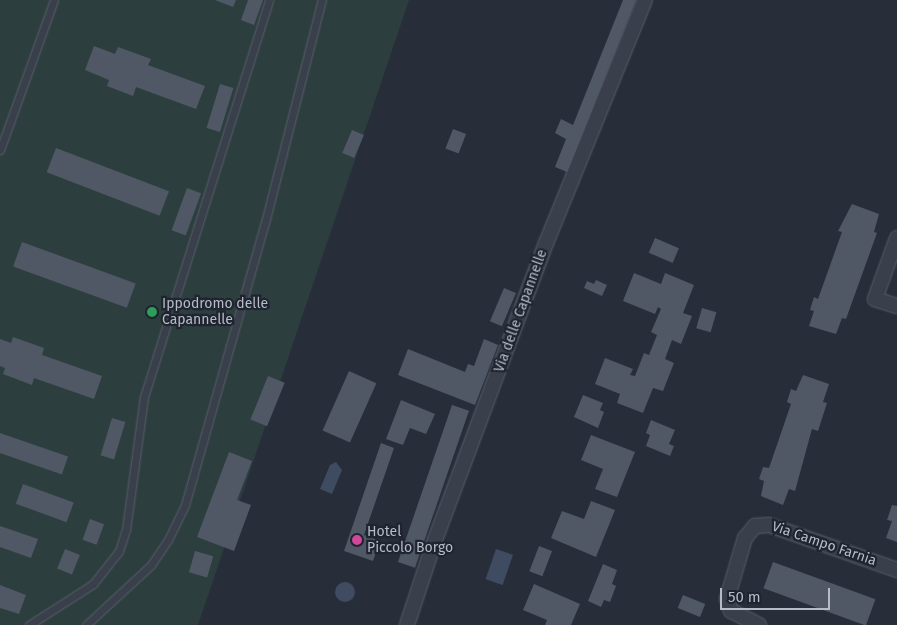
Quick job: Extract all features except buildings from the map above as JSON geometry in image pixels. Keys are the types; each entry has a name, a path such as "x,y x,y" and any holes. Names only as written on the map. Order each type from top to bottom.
{"street":[{"name":"Via delle Capannelle","path":"407,625 435,540 547,241 646,0"},
{"path":"897,238 875,298 897,306"},
{"name":"Via Campo Farnia","path":"759,625 731,611 727,599 745,538 756,526 769,524 897,570"}],"lane":[{"path":"0,150 54,0"},
{"path":"28,625 93,584 120,551 126,530 144,397 269,0"},
{"path":"86,625 109,607 151,565 168,540 185,505 265,223 322,0"}],"shaded area":[{"name":"Ippodromo delle Capannelle","path":"0,0 409,0 198,625 0,625"}],"water":[{"path":"336,462 342,470 332,494 320,489 330,465"},
{"path":"496,549 513,555 503,585 486,579"},
{"path":"345,582 352,585 355,592 352,599 345,602 338,599 335,592 338,585"}],"place":[{"name":"Ippodromo delle Capannelle","path":"152,312"},
{"name":"Hotel Piccolo Borgo","path":"357,540"}]}
